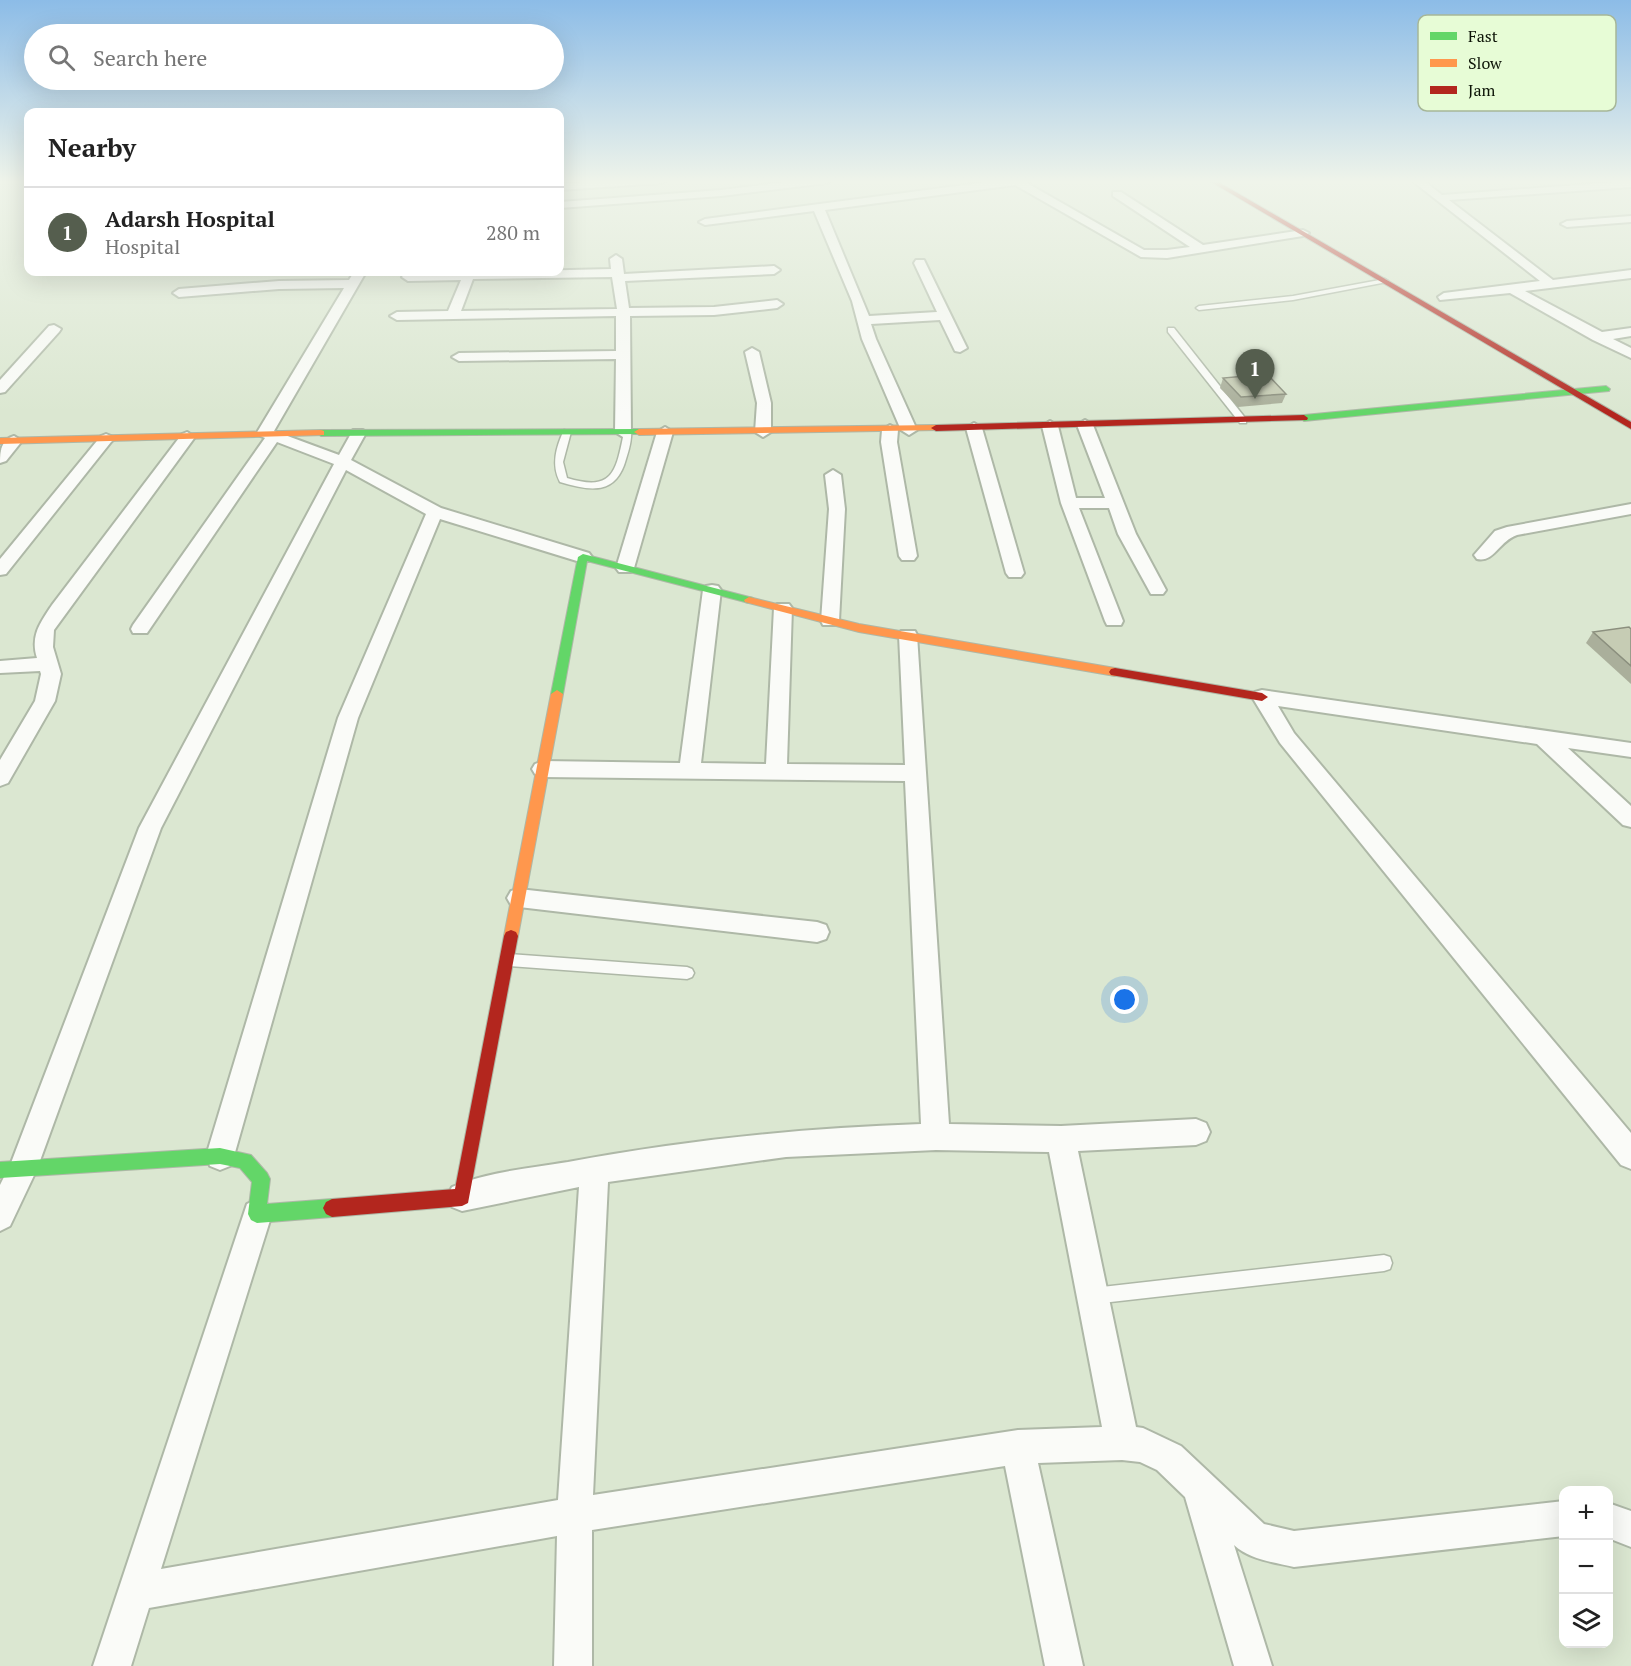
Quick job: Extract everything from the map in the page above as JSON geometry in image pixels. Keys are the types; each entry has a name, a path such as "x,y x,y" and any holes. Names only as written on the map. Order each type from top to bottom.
{"street":[{"path":"840,258 858,301 869,339 909,430"},
{"path":"1344,258 1631,426"},
{"path":"1517,258 1551,284"},
{"path":"920,263 960,348"},
{"path":"617,270 623,313 626,432"},
{"path":"564,271 774,270"},
{"path":"1439,295 1513,289 1631,274"},
{"path":"408,277 423,276"},
{"path":"453,316 468,276"},
{"path":"179,293 356,278"},
{"path":"140,629 269,435 356,278"},
{"path":"1513,289 1631,354"},
{"path":"1439,295 1465,309"},
{"path":"397,316 623,313 714,310 777,304"},
{"path":"864,320 945,316"},
{"path":"0,389 54,329"},
{"path":"1598,337 1631,332"},
{"path":"752,352 764,402 763,432"},
{"path":"459,357 623,355"},
{"path":"0,458 7,441 358,433 909,430 1243,421 1371,413 1575,392 1610,391 1586,377"},
{"path":"1085,425 1127,534 1157,590"},
{"path":"1050,426 1069,503 1114,621"},
{"path":"974,428 1015,573"},
{"path":"890,430 889,442 908,556"},
{"path":"625,568 665,432"},
{"path":"0,1216 11,1169 150,828 358,433"},
{"path":"269,435 343,462 435,512 583,557 860,628 1262,697 1631,750"},
{"path":"0,778 45,701 51,674 43,647 45,630 61,605 187,436"},
{"path":"0,570 106,439"},
{"path":"830,621 837,509 833,475"},
{"path":"1069,503 1114,503"},
{"path":"1483,555 1501,535 1513,531 1631,509"},
{"path":"220,1156 348,718 435,512"},
{"path":"462,1197 583,557"},
{"path":"690,770 712,590"},
{"path":"776,770 783,608"},
{"path":"908,635 936,1137"},
{"path":"0,667 49,664"},
{"path":"1262,697 1287,738 1631,1155"},
{"path":"1543,737 1631,819"},
{"path":"543,769 917,772"},
{"path":"519,898 817,932"},
{"path":"257,1214 462,1197 541,1179 788,1144 936,1137 1061,1139 1196,1132"},
{"path":"1061,1139 1122,1443"},
{"path":"11,1169 220,1156 245,1161 261,1179 257,1214 112,1666"},
{"path":"573,1666 575,1515 594,1171"},
{"path":"136,1592 575,1515 1017,1447 1122,1443 1143,1445 1168,1458 1254,1539 1294,1549 1559,1518"},
{"path":"1017,1447 1064,1666"},
{"path":"1198,1484 1253,1666"},
{"path":"1613,1521 1631,1529"}],"lane":[{"path":"1199,308 1283,299 1385,281"},
{"path":"1171,330 1243,421"},
{"path":"567,432 558,459 559,471 563,480 596,487 610,481 621,467 626,432"},
{"path":"507,960 574,963 687,973"},
{"path":"1092,1296 1384,1263"}],"building":[{"path":"1267,374 1286,394 1241,397 1223,378"},
{"path":"1629,627 1631,629 1631,666 1593,632"}],"traffic: fast":[{"path":"1304,418 1606,389"},
{"path":"321,433 639,432"},
{"path":"557,694 583,557 749,600"},
{"path":"0,1170 220,1156 245,1161 261,1179 257,1214 332,1208"}],"traffic: slow":[{"path":"639,432 936,428"},
{"path":"0,441 321,433"},
{"path":"749,600 859,628 1115,672"},
{"path":"511,936 557,694"}],"traffic: jam":[{"path":"1344,258 1631,426"},
{"path":"936,428 1304,418"},
{"path":"1115,672 1262,697"},
{"path":"332,1208 462,1197 511,936"}],"place":[{"name":"Adarsh Hospital","path":"1255,399"}]}
